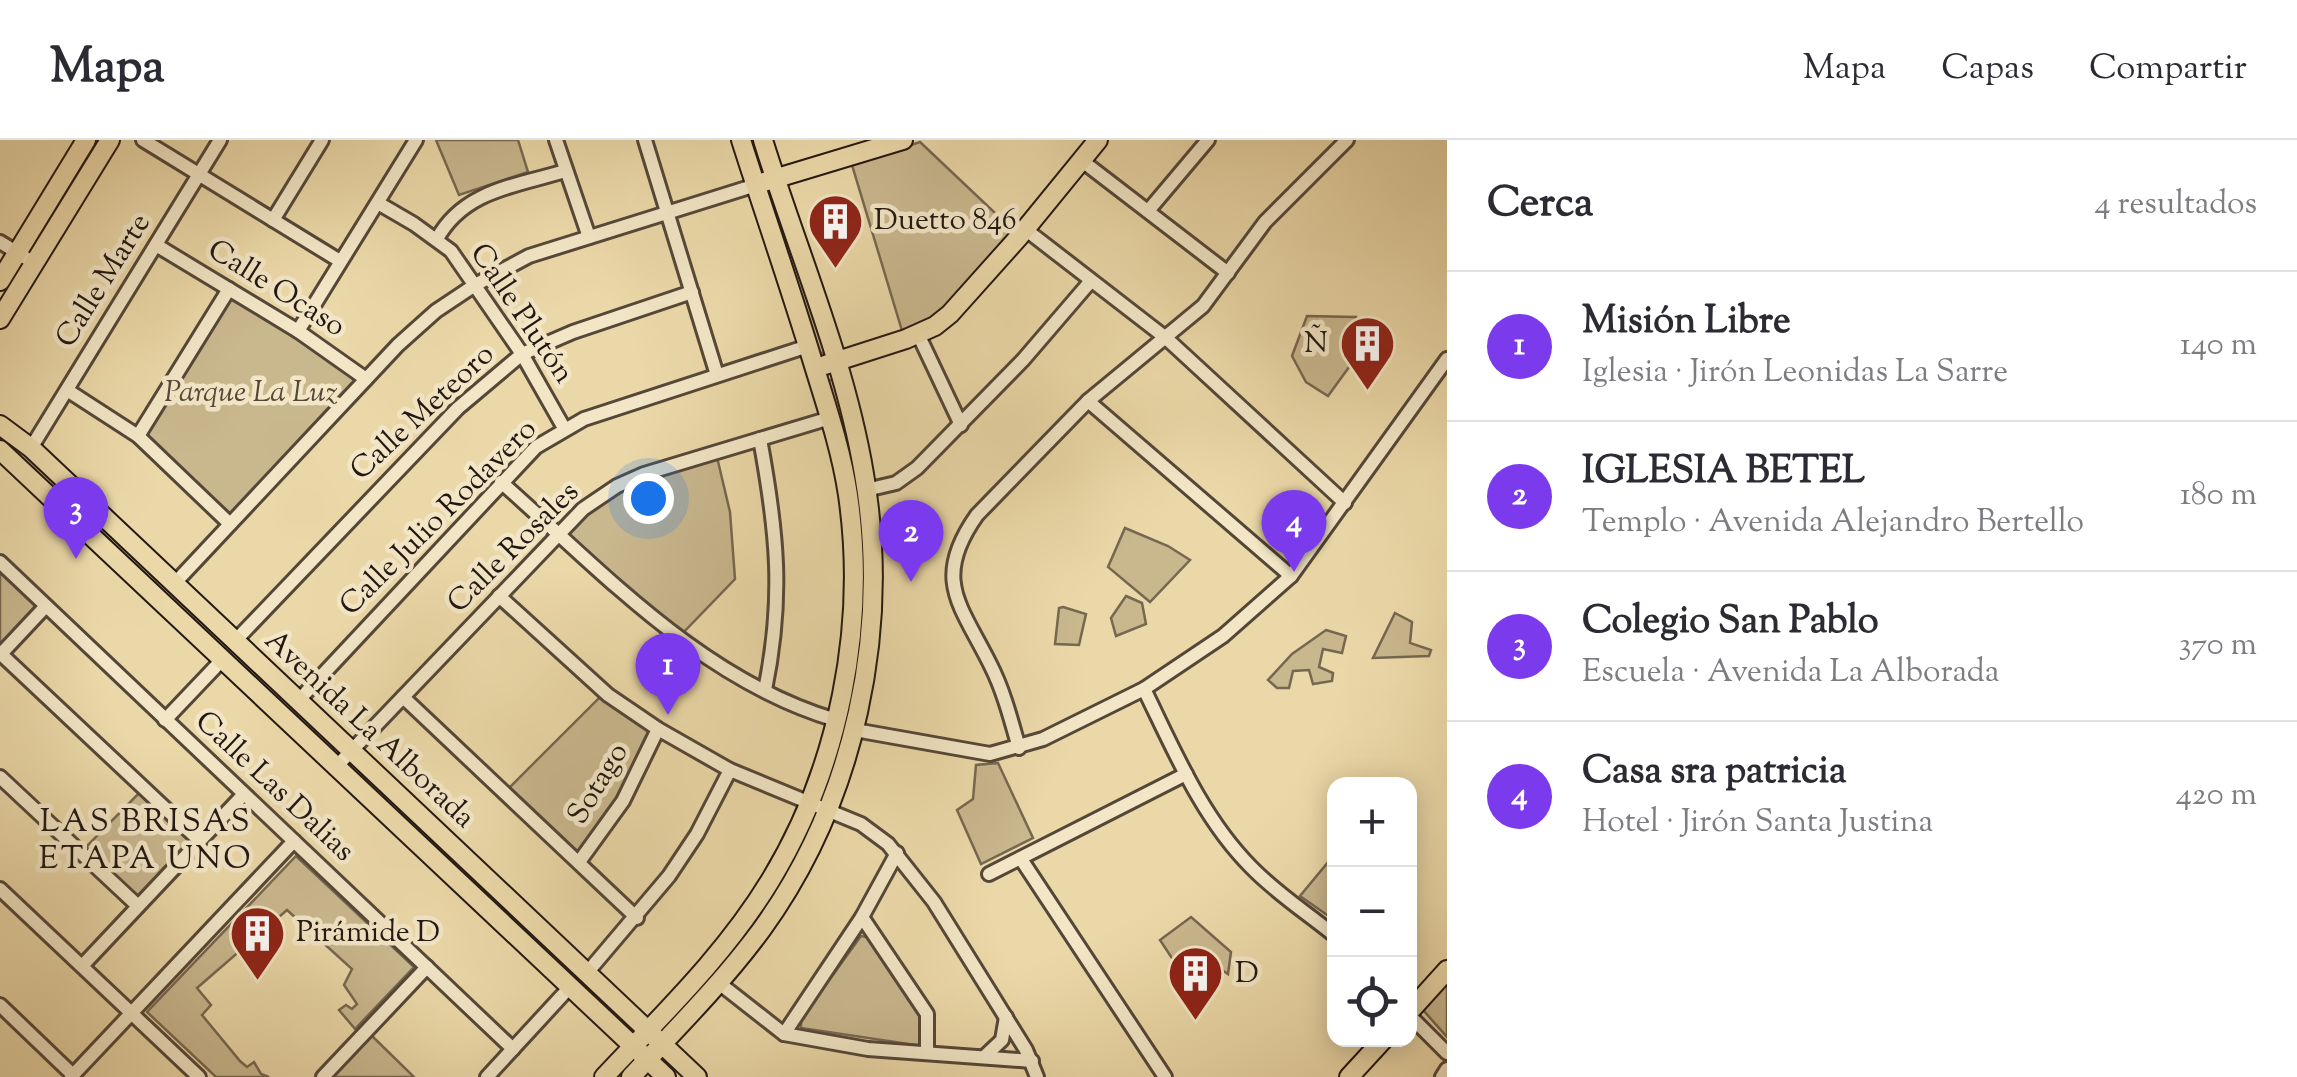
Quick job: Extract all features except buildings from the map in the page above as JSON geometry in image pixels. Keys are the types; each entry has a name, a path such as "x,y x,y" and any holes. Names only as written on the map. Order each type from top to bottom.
{"main road":[{"path":"0,281 86,140"},
{"path":"0,318 110,140"},
{"path":"631,1077 647,1060 654,1038 732,936 819,806 850,637 852,551 848,494 815,368 741,140"},
{"path":"604,1077 633,1046 654,1038 718,983 783,897 854,730 871,620 872,550 866,490 836,362 763,140"},
{"path":"756,185 902,140"},
{"path":"815,368 935,326 963,302 1085,164 1098,140"},
{"name":"Avenida La Alborada","path":"0,426 31,448 698,1077"},
{"name":"Avenida La Alborada","path":"0,450 666,1077"},
{"path":"1417,1001 1447,970"},
{"path":"1349,1077 1377,1047"}],"street":[{"path":"143,140 340,261"},
{"name":"Calle Marte","path":"31,448 220,140"},
{"path":"273,220 322,140"},
{"path":"298,331 416,140"},
{"path":"556,140 589,237"},
{"path":"645,140 717,375"},
{"path":"1148,211 1208,140"},
{"path":"1018,748 1000,686 957,604 957,550 977,514 1088,401 1203,306 1264,222 1347,140"},
{"path":"1085,164 1228,273"},
{"path":"437,239 452,216 474,199 566,171"},
{"path":"174,584 366,379 436,311 475,284 530,256 756,185"},
{"name":"Calle Plutón","path":"378,204 437,239 475,284 522,354 564,428"},
{"path":"1025,229 1166,338 1346,503"},
{"path":"0,242 34,264"},
{"name":"Calle Ocaso","path":"156,245 298,331 366,379"},
{"path":"866,490 906,477 1023,360 1090,282"},
{"path":"138,436 229,288"},
{"name":"Calle Meteoro","path":"235,641 458,408 522,354 573,332 692,292"},
{"path":"918,334 961,425"},
{"name":"Calle Julio Rodavero","path":"298,701 536,447 564,428 808,346"},
{"path":"854,730 990,754 1018,748 1144,689 1224,636 1291,576 1447,359"},
{"path":"67,390 138,436 230,524"},
{"path":"1088,401 1291,576"},
{"name":"Calle Rosales","path":"335,768 583,508 644,474 830,418"},
{"path":"760,439 778,560 776,635 765,690"},
{"path":"501,482 648,616 765,690 836,720"},
{"name":"Calle Las Dalias","path":"0,562 514,1048"},
{"path":"499,596 608,694 658,729 730,770 861,824 898,853 934,902 1006,1017 1032,1061 1036,1077"},
{"path":"45,607 1,655 200,840"},
{"path":"166,720 222,660"},
{"path":"738,675 756,673 771,660"},
{"path":"1144,689 1186,774 1223,832 1251,868 1327,929"},
{"path":"403,697 636,918"},
{"name":"Sotago","path":"578,862 623,802 658,729"},
{"path":"586,974 636,918 696,834 730,770"},
{"path":"989,874 1186,774"},
{"path":"0,776 138,906"},
{"path":"82,966 244,794"},
{"path":"0,1006 72,1076 294,841"},
{"path":"784,1034 862,917 898,853"},
{"path":"1021,859 1166,1077"},
{"path":"0,888 200,1077"},
{"path":"862,917 927,1014 926,1052"},
{"path":"323,1077 427,967"},
{"path":"718,983 784,1034 868,1049 1032,1061"},
{"path":"487,1077 569,988"},
{"path":"1417,1013 1447,1053"},
{"path":"985,1056 1002,1040 1006,1017"},
{"path":"1442,1077 1447,1068"}],"green space":[{"path":"436,140 518,140 528,172 459,195"},
{"path":"920,142 1012,233 938,315 903,334 852,165"},
{"path":"782,205 827,351 819,354 772,208"},
{"name":"Parque La Luz","path":"229,289 366,379 230,524 138,436"},
{"path":"1307,316 1356,317 1352,363 1328,396 1306,382 1292,356"},
{"path":"837,378 867,530 860,671 827,797 818,792 857,581 824,382"},
{"path":"0,434 27,453 342,752 333,760 0,447"},
{"path":"716,453 730,512 735,579 678,638 558,533 617,486"},
{"path":"1125,528 1190,560 1150,602 1108,567"},
{"path":"0,572 36,606 0,645"},
{"path":"1126,596 1142,603 1146,624 1116,636 1111,618"},
{"path":"1059,608 1086,614 1079,645 1055,644"},
{"path":"1395,613 1412,622 1410,643 1431,650 1429,656 1373,658"},
{"path":"1326,630 1346,636 1342,653 1323,649 1319,667 1333,673 1332,681 1313,684 1309,670 1293,671 1289,688 1277,688 1268,680 1292,654"},
{"path":"601,696 653,730 620,797 581,851 576,852 509,788"},
{"path":"352,758 638,1026 630,1036 342,767"},
{"path":"998,763 1033,838 981,864 957,810 973,799 976,765"},
{"path":"144,788 200,841 138,896 81,852"},
{"path":"296,856 414,967 355,1029 339,1010 346,1005 352,1009 357,1004 344,985 352,969 287,910 197,988 211,1005 202,1015 240,1061 247,1067 254,1062 261,1074 269,1077 216,1077 147,1012"},
{"path":"1327,863 1327,915 1300,896"},
{"path":"1191,917 1231,952 1228,974 1207,960 1185,978 1160,940"},
{"path":"861,936 871,938 923,1018 922,1046 801,1028 801,1019"},
{"path":"1447,981 1447,1037 1423,1010"},
{"path":"371,1035 414,1077 331,1077"}],"place":[{"name":"Duetto 846","path":"835,270"},
{"name":"Ñ","path":"1367,393"},
{"name":"Colegio San Pablo","path":"76,559"},
{"name":"Casa sra patricia","path":"1294,572"},
{"name":"IGLESIA BETEL","path":"911,582"},
{"name":"Misión Libre","path":"668,715"},
{"name":"Pirámide D","path":"257,982"},
{"name":"D","path":"1196,1023"}],"district":[{"name":"LAS BRISAS ETAPA UNO","path":"146,842"}]}
